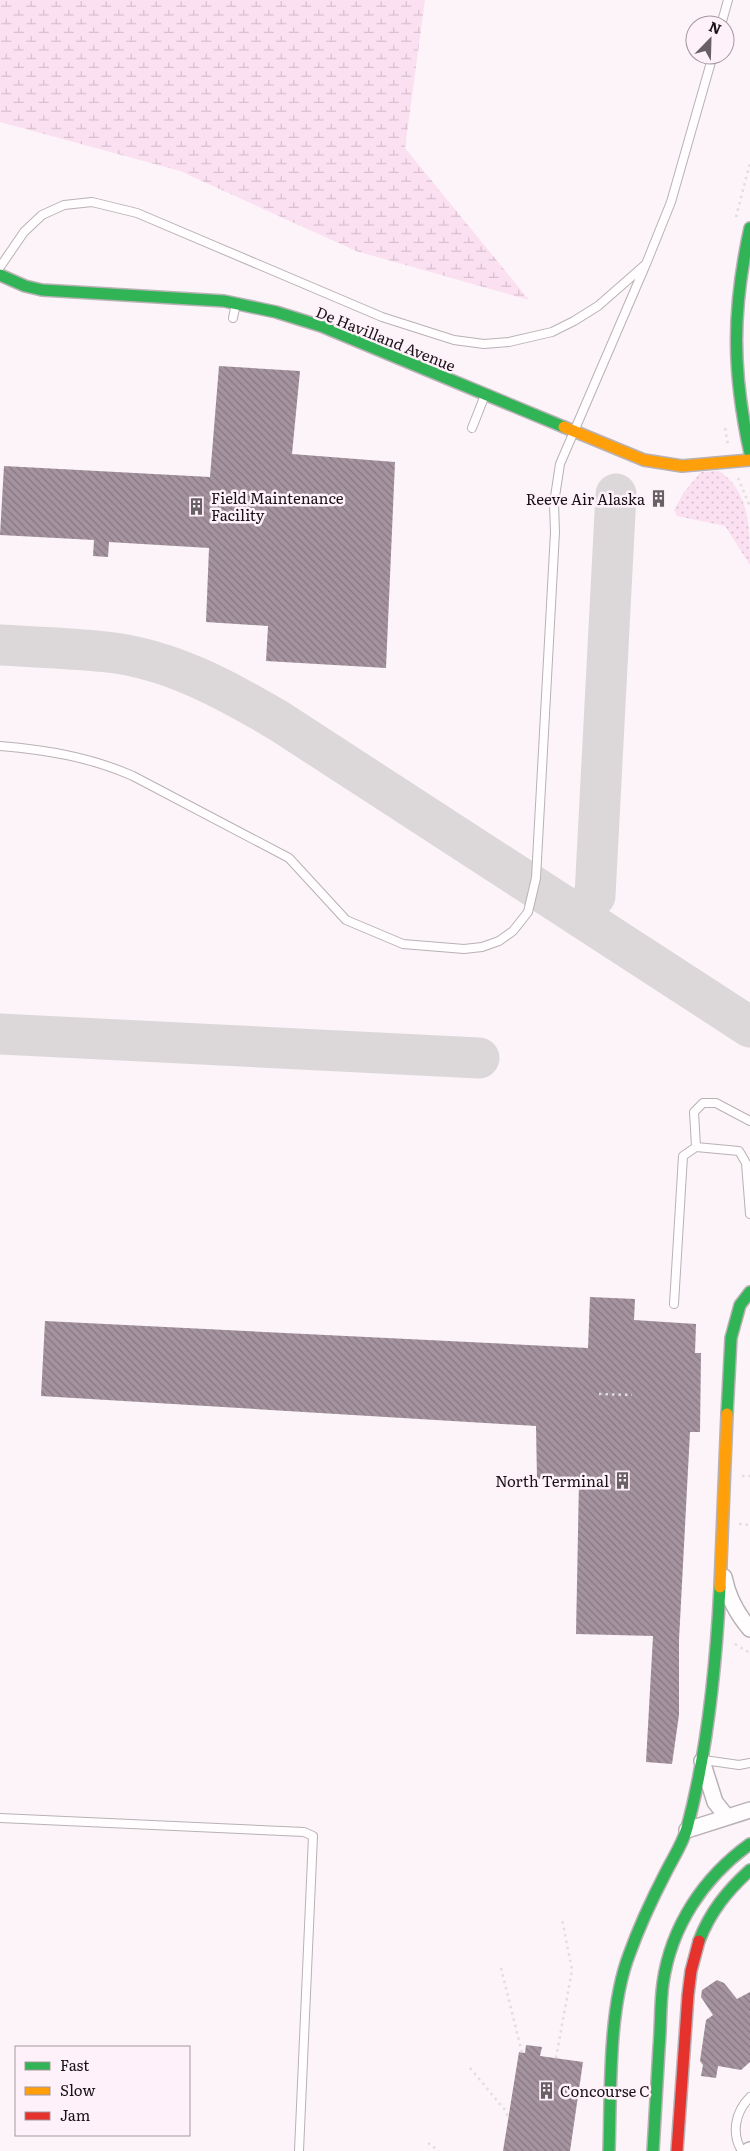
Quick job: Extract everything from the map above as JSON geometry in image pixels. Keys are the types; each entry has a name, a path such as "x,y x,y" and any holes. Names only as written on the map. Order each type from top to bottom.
{"street":[{"path":"750,228 737,288 734,336 740,414 750,453"},
{"name":"De Havilland Avenue","path":"0,275 24,286 42,290 236,303 276,312 321,326 636,458 682,466 750,460"},
{"path":"609,2151 612,2044 618,2001 628,1957 655,1894 686,1830 702,1760 716,1642 731,1338 740,1306 750,1292"},
{"path":"719,1559 727,1593 737,1613 750,1629"},
{"path":"702,1760 715,1802 727,1817"},
{"path":"686,1830 750,1810"},
{"path":"653,2151 662,2002 669,1955 679,1929 704,1887 720,1868 750,1844"},
{"path":"677,2151 687,2003 694,1954 704,1927 715,1909 729,1891 750,1870"}],"lane":[{"path":"724,15 728,0"},
{"path":"0,746 50,751 82,757 110,765 134,776 289,858 346,920 403,944 464,949 482,947 499,941 513,932 528,912 536,883 554,540 554,503 558,472 573,432 671,202 710,65"},
{"path":"0,268 24,232 42,215 64,205 92,202 106,204 137,213 417,330 454,340 484,344 509,342 552,332 598,306 646,264"},
{"path":"233,318 236,303"},
{"path":"472,428 485,395"},
{"path":"696,1147 694,1112 704,1103 716,1103 750,1121"},
{"path":"674,1304 683,1156 696,1147 739,1151 746,1163 750,1214"},
{"path":"702,1760 739,1765 750,1763"},
{"path":"0,1818 304,1832 313,1835 315,1841 299,2151"},
{"path":"742,2151 736,2141 735,2132 738,2115 744,2103 750,2098"}],"path":[{"path":"599,1394 632,1395"},
{"path":"734,1523 750,1525"},
{"path":"556,2058 572,1970 562,1919"},
{"path":"501,1968 522,2053"},
{"path":"470,2068 505,2110 508,2117"},
{"path":"428,2143 439,2151"}],"green space":[{"path":"0,0 425,0 405,148 529,300 356,251 180,171 0,122"},
{"path":"719,471 737,489 746,512 750,538 750,565 725,526 677,516 674,510 684,492 701,472"}],"building":[{"name":"Field Maintenance Facility","path":"219,366 300,371 292,454 395,462 386,668 266,661 268,626 206,622 209,548 109,542 108,557 93,556 94,540 0,535 4,466 210,477"},
{"name":"North Terminal","path":"590,1297 635,1299 634,1320 696,1324 695,1353 701,1353 700,1432 690,1432 679,1640 679,1715 672,1764 646,1762 653,1636 576,1634 579,1481 537,1479 536,1426 41,1396 45,1321 588,1348"},
{"path":"717,1980 724,1983 737,1999 750,1992 750,2062 741,2070 718,2066 716,2078 701,2076 703,2065 700,2061 706,2020 713,2015 701,1997 702,1990"},
{"name":"Concourse C","path":"526,2045 542,2047 540,2056 583,2062 570,2151 503,2151 519,2052 525,2053"}],"taxiway":[{"path":"570,910 581,909 595,896 616,494"},
{"path":"0,645 107,652 130,656 175,668 217,687 279,721 750,1027"},
{"path":"0,1034 479,1058"}],"traffic: fast":[{"path":"750,228 740,286 736,341 740,395 750,453"},
{"path":"0,275 25,286 42,290 224,301 276,312 321,326 564,427"},
{"path":"727,1414 731,1338 740,1305 750,1292"},
{"path":"609,2151 612,2052 617,2001 622,1977 637,1934 687,1828 706,1739 716,1647 720,1587"},
{"path":"653,2151 662,1991 667,1962 682,1923 692,1904 718,1872 750,1844"},
{"path":"699,1941 703,1930 720,1902 750,1870"}],"traffic: slow":[{"path":"564,427 644,460 682,466 750,460"},
{"path":"720,1587 727,1414"}],"traffic: jam":[{"path":"677,2151 688,1995 691,1971 699,1941"}],"place":[{"name":"Reeve Air Alaska","path":"659,498"},
{"name":"Field Maintenance Facility","path":"197,506"},
{"name":"North Terminal","path":"623,1480"},
{"name":"Concourse C","path":"546,2090"}]}
